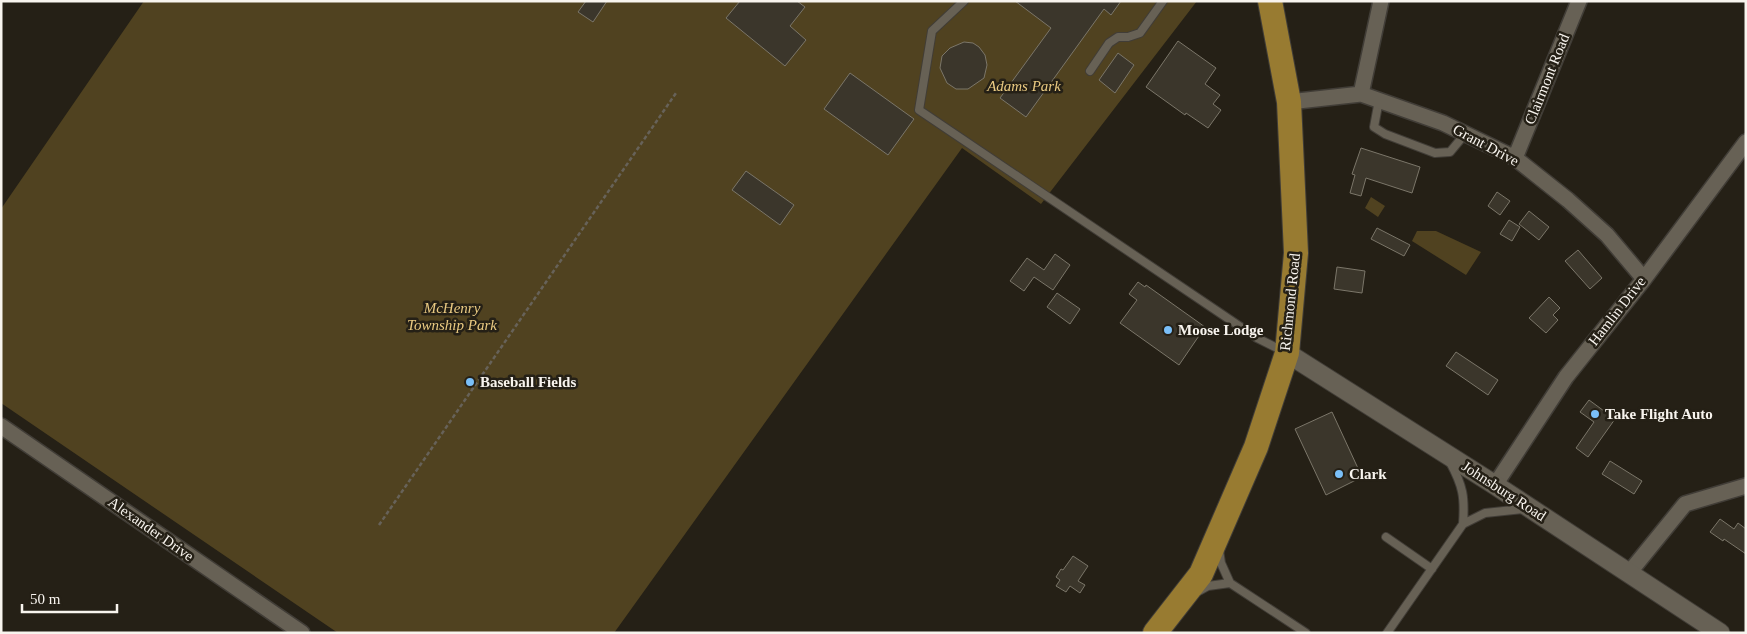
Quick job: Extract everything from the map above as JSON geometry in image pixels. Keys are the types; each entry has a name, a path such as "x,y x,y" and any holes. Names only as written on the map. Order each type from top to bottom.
{"main road":[{"name":"Richmond Road","path":"1159,632 1201,574 1256,447 1287,353 1296,253 1289,102 1270,1"}],"street":[{"path":"1361,94 1382,1"},
{"name":"Clairmont Road","path":"1515,158 1579,1"},
{"name":"Grant Drive","path":"1289,102 1361,94 1443,123 1515,158 1568,200 1607,235 1644,279"},
{"name":"Hamlin Drive","path":"1495,485 1566,377 1644,279 1746,142"},
{"name":"Johnsburg Road","path":"1287,353 1531,508 1720,633"},
{"name":"Alexander Drive","path":"1,426 302,633"},
{"path":"1629,573 1685,504 1746,486"}],"lane":[{"path":"964,1 932,31 919,110 1256,338 1287,353"},
{"path":"1090,71 1109,43 1118,38 1140,34 1164,1"},
{"path":"1379,100 1374,127 1384,134 1435,153 1450,152 1465,134"},
{"path":"1446,454 1460,479 1464,501 1463,524"},
{"path":"1387,633 1463,524 1485,513 1531,508"},
{"path":"1217,537 1221,562 1230,584 1306,633"},
{"path":"1386,537 1432,569"},
{"path":"1176,606 1208,586 1230,584"}],"path":[{"path":"379,525 676,93"}],"green space":[{"name":"McHenry Township Park","path":"144,1 1197,1 1041,204 962,148 614,633 338,633 1,403 1,209"},
{"path":"1371,197 1385,206 1378,217 1365,208"},
{"path":"1417,231 1436,231 1481,252 1466,275 1412,241"}],"building":[{"path":"586,1 607,1 593,22 578,12"},
{"path":"740,1 797,1 805,7 790,26 806,40 785,66 726,18"},
{"path":"1015,1 1121,1 1111,15 1104,9 1026,117 1000,98 1051,28"},
{"path":"1178,41 1216,68 1205,84 1220,95 1213,104 1221,110 1208,128 1186,113 1185,115 1146,87"},
{"path":"964,42 973,43 979,47 985,55 987,65 984,78 968,89 956,89 947,83 940,68 942,56 950,48"},
{"path":"1118,53 1134,65 1115,93 1099,80"},
{"path":"850,73 914,119 888,155 824,109"},
{"path":"1361,148 1420,167 1412,193 1366,178 1361,196 1350,193 1355,175 1352,174"},
{"path":"746,171 794,205 780,225 732,190"},
{"path":"1497,192 1510,201 1500,215 1488,206"},
{"path":"1529,211 1549,227 1539,240 1519,224"},
{"path":"1509,220 1520,227 1512,241 1500,234"},
{"path":"1377,228 1410,245 1404,256 1371,239"},
{"path":"1578,250 1602,278 1590,289 1565,261"},
{"path":"1055,254 1070,265 1053,290 1034,277 1024,291 1010,281 1027,258 1044,270"},
{"path":"1337,267 1365,271 1362,293 1334,289"},
{"path":"1138,282 1145,287 1146,285 1205,327 1179,365 1120,323 1137,300 1129,294"},
{"path":"1057,293 1080,309 1070,324 1047,307"},
{"path":"1549,297 1560,308 1553,315 1558,320 1546,333 1529,318"},
{"path":"1456,352 1498,380 1488,395 1446,366"},
{"path":"1589,400 1615,419 1588,457 1576,448 1594,422 1580,412"},
{"path":"1332,412 1362,477 1326,495 1295,429"},
{"path":"1610,461 1642,481 1634,494 1602,474"},
{"path":"1720,519 1734,529 1738,523 1746,529 1746,554 1710,532"},
{"path":"1073,556 1088,566 1078,581 1085,585 1080,593 1070,586 1066,592 1056,586 1060,580 1056,577"}],"place":[{"name":"Moose Lodge","path":"1168,330"},
{"name":"Baseball Fields","path":"470,382"},
{"name":"Take Flight Auto","path":"1595,414"},
{"name":"Clark","path":"1339,474"}],"park label":[{"name":"Adams Park","path":"1024,86"}]}
